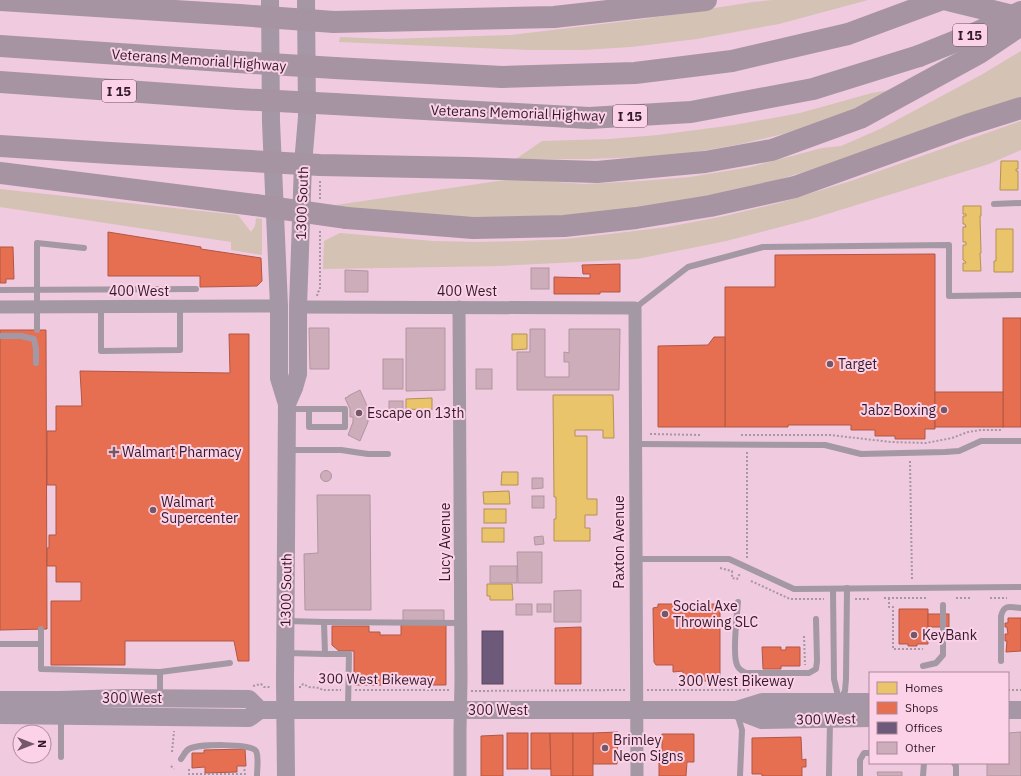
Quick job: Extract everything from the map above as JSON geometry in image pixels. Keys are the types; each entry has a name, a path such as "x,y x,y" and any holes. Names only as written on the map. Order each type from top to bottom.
{"highway":[{"path":"0,0 334,22 554,17 706,0"},
{"path":"429,21 467,13 516,9 578,0"},
{"name":"Veterans Memorial Highway","path":"0,46 335,68 502,77 635,73 732,61 848,34 940,0"},
{"path":"948,0 1021,18"},
{"name":"Veterans Memorial Highway","path":"0,82 238,99 589,118 691,112 813,89 919,56 976,33 1021,12"},
{"path":"0,146 303,164 597,172 705,162 772,150 860,118 980,53 1021,25"},
{"path":"0,172 347,218 473,228 564,226 636,218 710,206 795,187 967,125 1021,108"}],"main road":[{"name":"1300 South","path":"270,0 271,122 279,306 287,329 287,378 289,400 287,450 285,653 286,776"},
{"name":"1300 South","path":"289,400 298,374 298,307 303,164 307,117 306,0"},
{"name":"300 West","path":"0,700 160,698 249,699 260,710"},
{"name":"300 West","path":"839,701 869,702"},
{"path":"736,710 810,710 824,708 839,701 869,711"},
{"name":"300 West","path":"0,715 249,718 260,710 736,710 762,720 869,718"},
{"path":"1009,710 1021,710"}],"street":[{"name":"400 West","path":"0,307 279,306"},
{"name":"400 West","path":"298,307 635,308"},
{"name":"Lucy Avenue","path":"459,307 461,623 460,776"},
{"name":"Paxton Avenue","path":"635,308 636,776"}],"lane":[{"path":"994,204 1021,203"},
{"path":"37,330 37,244 84,248"},
{"path":"635,308 688,267 763,247 950,245 950,296 1021,295"},
{"path":"0,290 196,289"},
{"path":"101,307 101,350 180,350 180,307"},
{"path":"0,336 21,336 34,339 36,363"},
{"path":"289,400 309,409 345,409 345,427 309,427 309,409"},
{"path":"636,444 825,444 861,454 910,454 959,451 981,441 1021,441"},
{"path":"287,450 340,450 368,454 388,454"},
{"path":"636,559 729,559 794,589 1021,587"},
{"path":"839,701 845,691 846,679 847,588"},
{"path":"833,589 834,679 839,701"},
{"path":"738,602 736,664 740,670 746,673 809,673 816,669 816,619"},
{"path":"923,666 936,663 943,655 943,605"},
{"path":"1001,661 1000,616 1002,610 1006,607 1021,608"},
{"path":"286,621 461,623"},
{"path":"324,622 325,654"},
{"path":"41,630 41,669 160,672 230,663"},
{"path":"0,644 41,644"},
{"path":"285,653 349,654 348,710"},
{"path":"160,672 160,698"},
{"path":"736,710 742,730 740,776"},
{"path":"61,716 61,757"},
{"path":"829,776 830,719"},
{"path":"182,758 187,750 196,746 252,747 256,750 257,754 258,776"},
{"path":"860,776 860,760 864,753 869,753"},
{"path":"923,776 924,764"},
{"path":"955,764 956,776"}],"path":[{"path":"320,180 320,202"},
{"path":"318,292 320,290 320,224"},
{"path":"910,439 912,581"},
{"path":"746,561 748,556 747,452"},
{"path":"719,568 732,571 732,578 737,579 739,575 740,576"},
{"path":"884,598 928,598"},
{"path":"889,598 889,607 893,607 893,649 923,650"},
{"path":"956,598 972,598"},
{"path":"804,636 805,673"},
{"path":"251,687 261,684"},
{"name":"300 West Bikeway","path":"303,684 309,687 320,688 322,690 450,690"},
{"path":"474,691 623,690"},
{"name":"300 West Bikeway","path":"649,690 755,690"},
{"path":"1009,690 1021,690"},
{"path":"172,752 174,730"},
{"path":"171,766 174,769"},
{"path":"189,769 189,774 244,774 244,766"}],"shaded area":[{"path":"773,0 868,0 779,24 697,39 631,47 583,50 529,50 339,42 340,37 388,39 511,35 644,19"},
{"path":"1021,51 1021,99 840,161 777,180 724,193 587,216 470,220 339,211 336,205 511,179 584,184 690,177 751,167 822,148 841,146 880,129 981,75"},
{"path":"902,88 812,127 741,144 691,153 643,157 516,159 542,141 609,139 658,135 734,125 800,113 872,93"},
{"path":"1021,121 1021,150 989,164 811,219 726,241 637,259 500,266 323,269 324,241 340,233 433,241 476,242 565,239 667,227 725,216 779,203 851,181"},
{"path":"0,189 238,215 251,232 255,226 256,218 262,219 262,255 231,250 231,242 0,207"}],"building: Homes":[{"path":"1001,161 1018,161 1018,169 1016,169 1016,171 1018,171 1018,190 1000,190"},
{"path":"963,206 981,206 981,271 963,271 963,263 966,263 963,260 963,245 966,245 966,242 963,242 963,227 966,227 965,224 963,224 963,216 966,216 966,214 963,214"},
{"path":"996,229 1013,229 1013,272 994,272 994,261 996,261"},
{"path":"512,334 527,334 527,349 512,350"},
{"path":"553,395 613,395 614,438 603,438 603,430 575,430 575,436 587,436 587,499 597,499 597,515 585,515 585,528 590,528 590,541 554,541 556,497 554,497"},
{"path":"432,398 432,410 406,409 406,399"},
{"path":"502,472 518,472 518,485 501,485"},
{"path":"509,491 510,504 484,504 483,492"},
{"path":"484,509 506,509 506,523 484,523"},
{"path":"482,528 504,528 504,542 482,542"},
{"path":"487,584 512,584 513,600 490,600 490,596 487,596"}],"building: Shops":[{"path":"108,232 261,258 262,281 257,286 200,287 200,276 108,276"},
{"path":"0,247 13,247 14,279 6,279 6,283 0,283"},
{"name":"Target","path":"935,254 935,429 925,429 925,439 895,439 895,436 875,436 875,430 851,430 851,425 725,427 725,287 775,287 775,255"},
{"path":"620,264 620,292 600,292 600,294 554,294 554,277 590,278 590,274 583,274 582,265"},
{"path":"1003,318 1021,318 1021,427 1003,427"},
{"path":"0,330 46,330 47,629 0,630"},
{"name":"Walmart Supercenter","path":"229,334 249,334 249,661 238,661 234,641 125,641 125,665 51,665 51,601 81,601 81,582 56,582 56,566 47,566 49,535 56,535 56,485 47,485 47,431 56,431 56,406 82,406 80,371 230,373"},
{"path":"714,337 725,337 725,427 658,427 658,346 708,345"},
{"path":"935,392 1003,392 1003,427 935,427"},
{"path":"658,604 720,604 720,681 694,681 694,676 683,676 683,671 673,672 673,665 656,665 654,662 653,608 658,607"},
{"name":"KeyBank","path":"899,609 928,609 928,644 908,646 908,644 899,644"},
{"path":"928,614 949,614 949,627 928,627"},
{"path":"1008,618 1021,618 1021,651 1006,652 1007,641 1005,641 1005,634 1008,634 1005,623 1008,623"},
{"path":"401,624 446,624 446,685 354,685 354,651 339,651 332,645 332,626 369,626 369,632 380,632 380,635 401,635"},
{"path":"581,627 581,684 555,684 555,628"},
{"path":"762,647 781,647 781,650 786,650 786,647 800,647 800,666 781,666 781,669 763,669"},
{"name":"Brimley Neon Signs","path":"618,732 617,764 593,764 593,733"},
{"path":"507,733 528,733 528,769 507,769"},
{"path":"531,733 550,733 551,769 531,769"},
{"path":"550,733 573,733 573,776 551,776"},
{"path":"573,733 593,733 593,776 573,776"},
{"path":"662,734 694,734 694,762 687,762 686,776 659,776 659,760 662,760"},
{"path":"503,735 503,776 481,776 481,736"},
{"path":"801,737 802,760 806,759 806,767 802,767 802,776 762,776 762,774 752,774 752,738"},
{"path":"245,749 246,766 237,766 237,772 205,773 205,767 192,768 192,753 204,753 204,750"}],"building: Offices":[{"path":"482,631 503,631 503,684 482,684"}],"building: Other":[{"path":"531,268 549,268 549,289 531,289"},
{"path":"345,270 368,271 368,292 345,292"},
{"path":"309,328 329,328 329,369 310,369"},
{"path":"406,328 445,328 445,390 406,391"},
{"path":"530,329 545,329 545,377 569,377 569,362 564,362 564,352 569,353 569,329 620,329 619,390 517,390 517,352 530,352"},
{"path":"383,359 403,359 403,389 383,389"},
{"path":"476,369 492,369 492,389 476,389"},
{"name":"Escape on 13th","path":"360,390 368,408 368,422 360,441 348,435 353,422 353,417 350,417 350,409 345,398"},
{"path":"389,401 403,401 403,411 389,411"},
{"path":"326,470 330,472 332,476 330,480 326,482 322,480 320,476 322,472"},
{"path":"532,478 543,478 543,488 532,489"},
{"path":"317,495 370,495 371,610 305,610 304,554 318,553"},
{"path":"532,496 544,496 544,508 532,508"},
{"path":"543,536 544,544 535,545 534,537"},
{"path":"517,552 542,552 542,583 518,583"},
{"path":"490,566 517,566 517,583 490,583"},
{"path":"581,590 581,622 554,622 554,591"},
{"path":"516,604 532,604 532,615 516,615"},
{"path":"537,604 551,604 551,612 537,612"},
{"path":"403,610 444,610 444,622 403,621"},
{"path":"1021,732 1021,776 987,776 987,764 1009,764 1009,733"},
{"path":"877,772 902,772 902,776 878,776"}],"place":[{"name":"Target","path":"830,364"},
{"name":"Jabz Boxing","path":"944,410"},
{"name":"Escape on 13th","path":"359,413"},
{"name":"Walmart Pharmacy","path":"114,452"},
{"name":"Walmart Supercenter","path":"153,510"},
{"name":"Social Axe Throwing SLC","path":"665,614"},
{"name":"KeyBank","path":"914,635"},
{"name":"Brimley Neon Signs","path":"605,748"}]}
